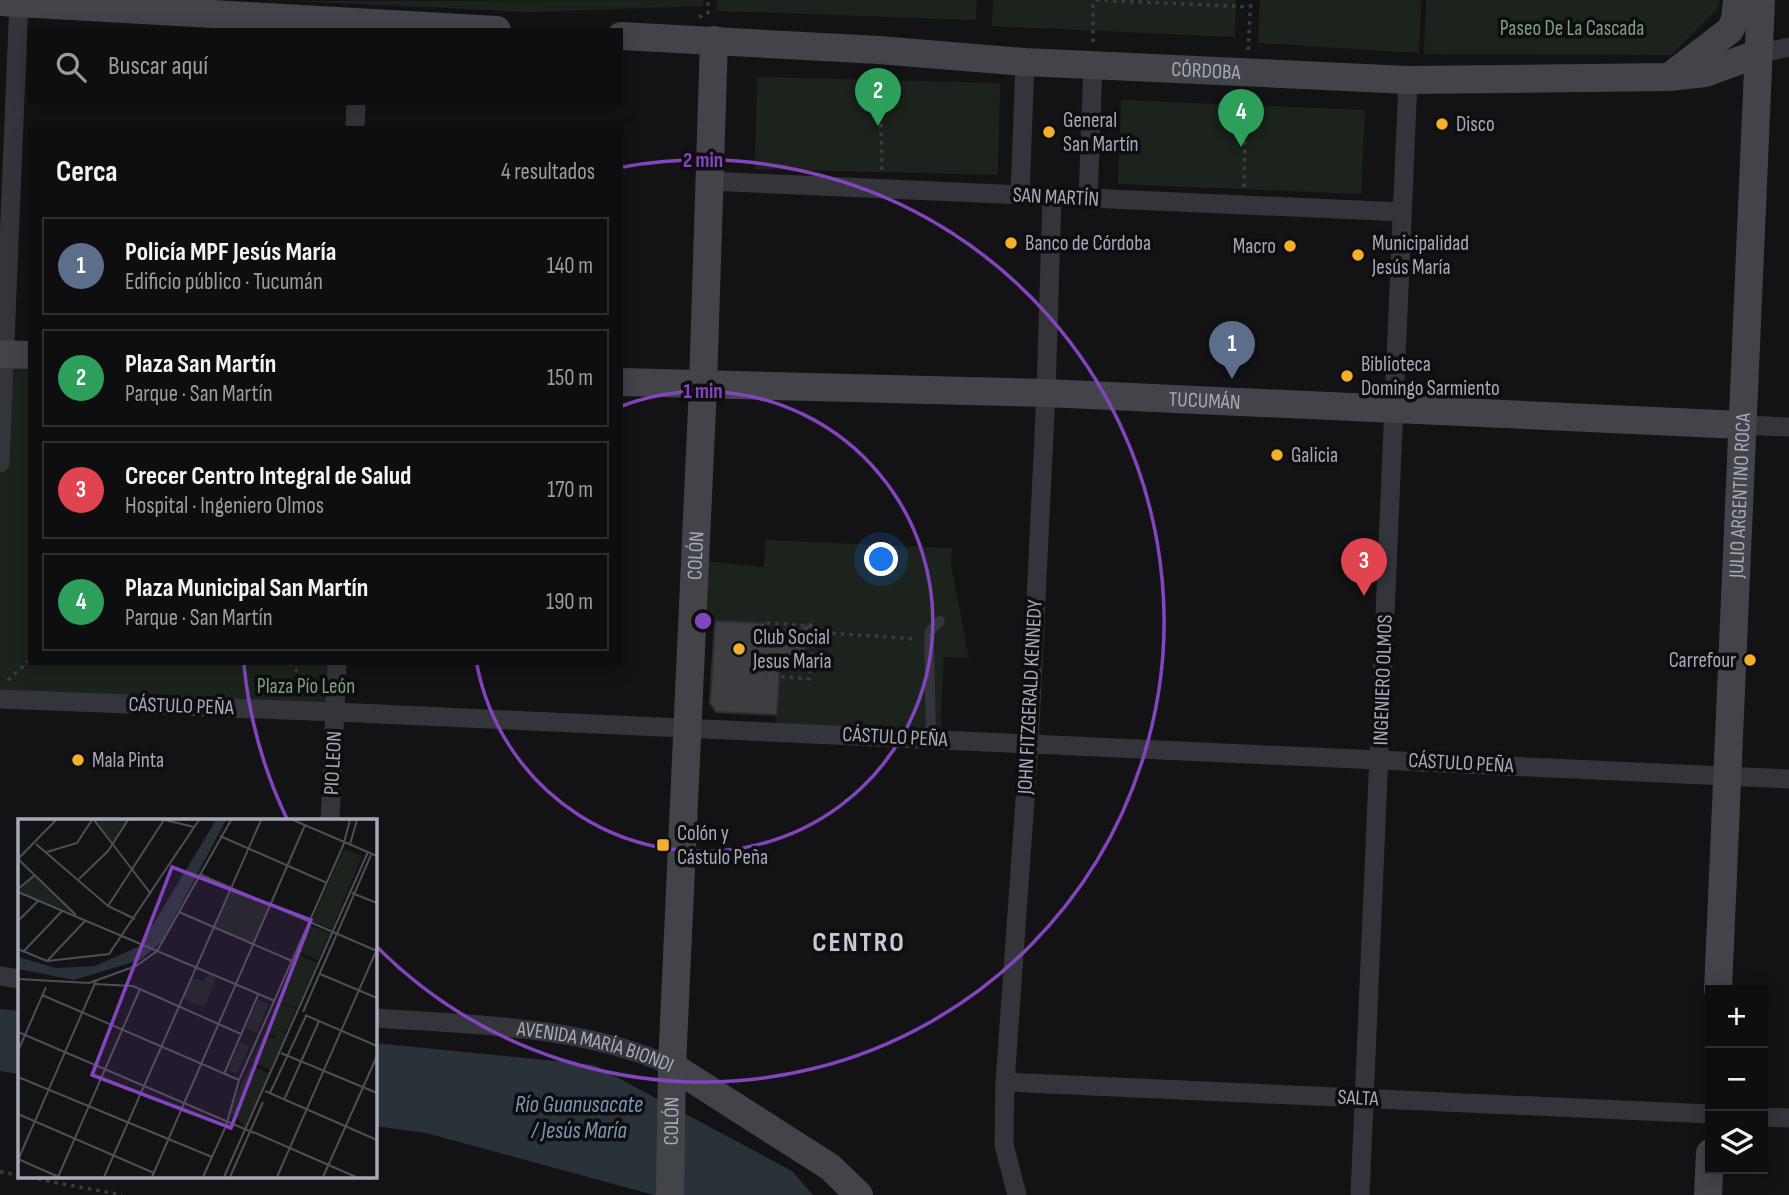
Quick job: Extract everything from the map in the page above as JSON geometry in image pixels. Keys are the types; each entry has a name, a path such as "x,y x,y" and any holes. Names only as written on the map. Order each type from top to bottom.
{"street":[{"path":"1669,77 1702,55 1730,30 1735,20 1737,0"},
{"name":"JULIO ARGENTINO ROCA","path":"1718,985 1761,0"},
{"path":"0,463 12,354 13,2 359,26 428,28"},
{"name":"CÓRDOBA","path":"623,36 879,50 1025,62 1408,80 1669,77 1704,73 1757,54 1789,47"},
{"name":"COLÓN","path":"670,1195 672,1078 703,386 714,40"},
{"path":"1020,195 1025,62"},
{"path":"1088,198 1093,65"},
{"name":"INGENIERO OLMOS","path":"1360,1195 1408,80"},
{"path":"355,126 356,105"},
{"name":"SAN MARTÍN","path":"709,181 1402,212"},
{"name":"JOHN FITZGERALD KENNEDY","path":"1017,1195 1004,1145 1005,1082 1029,744 1046,393 1052,196"},
{"name":"TUCUMÁN","path":"623,382 1046,393 1789,427"},
{"name":"PIO LEON","path":"330,819 337,665"},
{"name":"CÁSTULO PEÑA","path":"0,699 1789,779"},
{"path":"0,976 18,979"},
{"name":"AVENIDA MARÍA BIONDI","path":"376,1018 565,1035 636,1050 672,1078 831,1167 859,1195"},
{"name":"SALTA","path":"1005,1082 1705,1114"},
{"path":"1768,1117 1789,1118"},
{"path":"1709,1195 1710,1174"}],"lane":[{"path":"931,739 929,639 930,631 940,621"}],"path":[{"path":"1093,65 1093,4 1098,0 1250,7"},
{"path":"1244,205 1251,0"},
{"path":"879,50 882,188"},
{"path":"765,623 815,626 814,632 809,679 762,676 765,623"},
{"path":"814,632 929,639"},
{"path":"0,688 28,662"},
{"path":"291,665 336,712"},
{"path":"0,1172 18,1176"},
{"path":"31,1178 122,1195"}],"green space":[{"path":"703,0 703,6 529,12 292,1"},
{"path":"717,0 977,0 976,20 717,11"},
{"path":"993,0 1236,0 1235,37 992,26"},
{"path":"1260,0 1421,0 1419,53 1258,43"},
{"name":"Paseo De La Cascada","path":"1426,0 1720,0 1718,8 1671,55 1424,54"},
{"path":"757,77 1000,83 998,175 755,169"},
{"path":"1121,100 1365,110 1361,194 1118,184"},
{"name":"Plaza Pío León","path":"6,354 28,355 28,665 337,665 336,712 0,699 0,463"},
{"path":"765,540 952,548 951,564 969,658 944,657 940,739 775,732 779,680 762,679 765,624 692,619 695,560 764,567"}],"water":[{"path":"0,1009 18,1011 18,1074 0,1071"},
{"name":"Río Guanusacate / Jesús María","path":"376,1043 594,1065 792,1171 813,1195 654,1195 426,1133 376,1126"}],"building":[{"name":"Club Social Jesus Maria","path":"715,621 765,623 765,637 785,629 796,631 812,622 803,643 811,662 794,656 780,661 777,715 716,712 710,703"}],"place":[{"name":"Disco","path":"1442,124"},
{"name":"Plaza San Martín","path":"878,126"},
{"name":"General San Martín","path":"1049,132"},
{"name":"Plaza Municipal San Martín","path":"1241,147"},
{"name":"Banco de Córdoba","path":"1011,243"},
{"name":"Macro","path":"1290,246"},
{"name":"Municipalidad Jesús María","path":"1358,255"},
{"name":"Biblioteca Domingo Sarmiento","path":"1347,376"},
{"name":"Policía MPF Jesús María","path":"1232,379"},
{"name":"Galicia","path":"1277,455"},
{"name":"Crecer Centro Integral de Salud","path":"1364,596"},
{"name":"Club Social Jesus Maria","path":"739,649"},
{"name":"Carrefour","path":"1750,660"},
{"name":"Mala Pinta","path":"78,760"},
{"name":"Colón y Cástulo Peña","path":"663,845"}],"district":[{"name":"CENTRO","path":"859,942"}]}
